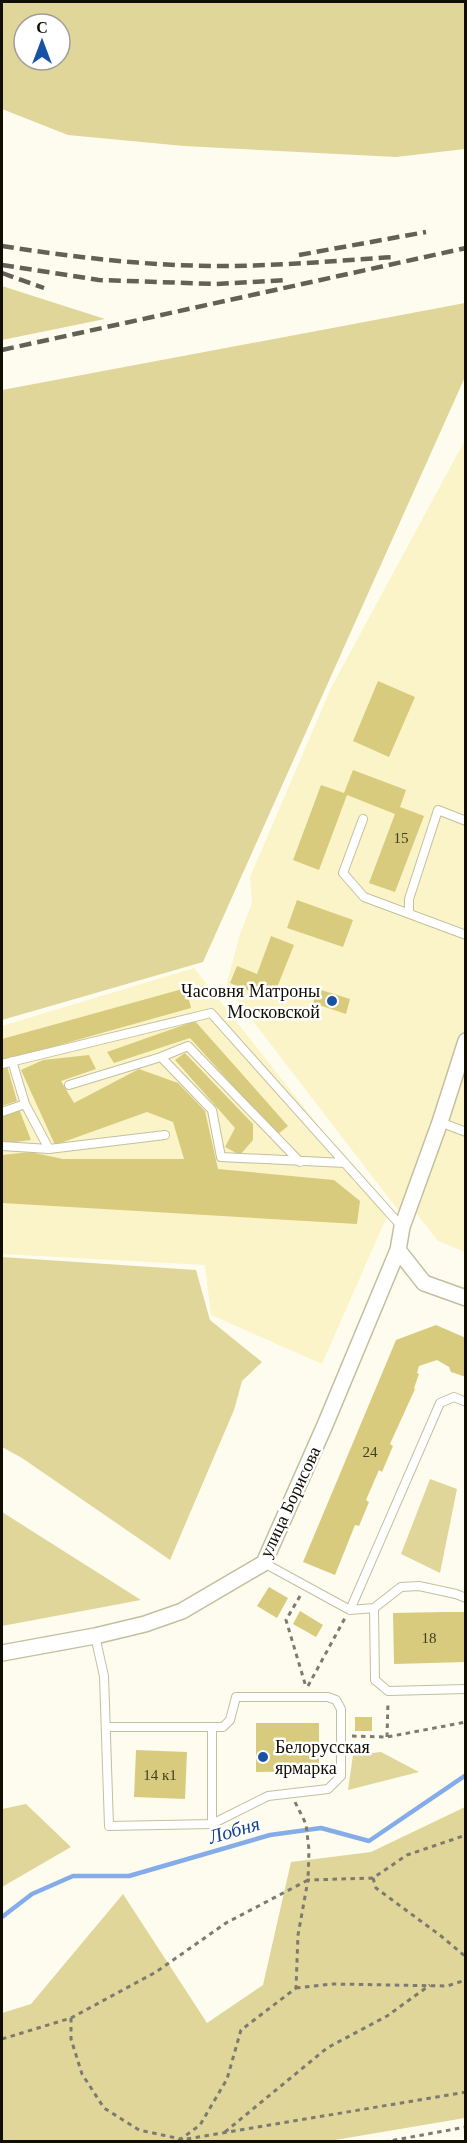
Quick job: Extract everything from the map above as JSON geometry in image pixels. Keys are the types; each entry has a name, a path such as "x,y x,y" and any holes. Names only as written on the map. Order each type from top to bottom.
{"street":[{"name":"улица Борисова","path":"2,1653 95,1636 145,1624 182,1611 264,1563 398,1250 402,1227 440,1122 465,1041"},
{"path":"398,1250 424,1283 465,1298"}],"lane":[{"path":"409,912 409,899 438,810 465,821"},
{"path":"363,819 343,873 364,897 409,912 465,935"},
{"path":"2,1064 211,1012 402,1227"},
{"path":"69,1084 160,1057 188,1046 300,1162"},
{"path":"160,1057 212,1110 221,1157 345,1163"},
{"path":"12,1061 25,1104 49,1149"},
{"path":"2,1112 25,1104"},
{"path":"440,1122 465,1132"},
{"path":"2,1146 49,1149 165,1135"},
{"path":"350,1610 440,1404 454,1397 465,1402"},
{"path":"264,1563 350,1610 375,1608 401,1587 419,1586 465,1598"},
{"path":"375,1608 375,1680 388,1691 465,1689"},
{"path":"95,1636 104,1676 109,1826 212,1824 268,1796 328,1789 341,1776 341,1708 336,1700 328,1697 236,1697 228,1724 212,1727 106,1727"},
{"path":"212,1727 212,1824"}],"path":[{"path":"306,1586 286,1620 306,1689 350,1610"},
{"path":"387,1737 388,1691"},
{"path":"342,1735 387,1737 465,1722"},
{"path":"292,1795 306,1824 309,1850 308,1880 298,1935 296,1988"},
{"path":"2,2039 71,2018 156,1972 226,1923 308,1880 373,1878 407,1855 465,1835"},
{"path":"373,1878 376,1888 441,1936 465,1957"},
{"path":"181,2140 200,2125 227,2079 241,2030 296,1988 333,1984 447,1986 465,1980"},
{"path":"224,2133 327,2048 387,2016 430,1985"},
{"path":"71,2018 71,2039 82,2074 104,2108 139,2130 181,2140"},
{"path":"169,2142 465,2092"},
{"path":"384,2142 465,2127"}],"shaded area":[{"path":"2,2 465,2 465,149 396,157 184,146 68,135 2,109"},
{"path":"2,286 105,319 2,340"},
{"path":"465,303 465,377 203,962 2,1020 2,390"},
{"path":"465,440 465,1252 438,1241 416,1213 398,1210 226,986 240,934 252,903 250,877 331,688"},
{"path":"194,968 388,1214 322,1364 211,1315 205,1265 2,1254 2,1026"},
{"path":"2,1257 196,1270 210,1320 262,1362 242,1381 234,1410 170,1560 22,1458 2,1447"},
{"path":"430,1479 457,1489 440,1573 401,1554"},
{"path":"2,1512 141,1600 2,1626"},
{"path":"381,1752 419,1772 348,1790 353,1755"},
{"path":"26,1804 71,1847 2,1887 2,1809"},
{"path":"465,1807 465,2118 329,2141 2,2141 2,2013 31,2004 123,1894 207,2023 263,1985 291,1862 371,1852"}],"building":[{"path":"378,681 415,697 389,757 353,741"},
{"path":"353,770 406,790 400,807 424,816 395,892 369,883 395,814 347,795 319,870 293,860 321,785 344,793"},
{"path":"297,900 353,920 343,947 287,928"},
{"path":"271,936 294,945 272,1000 230,983 237,966 257,974"},
{"path":"186,988 191,1008 2,1061 2,1039"},
{"name":"Часовня Матроны Московской","path":"318,989 350,999 346,1014 313,1003"},
{"path":"195,1021 288,1126 277,1135 190,1038 114,1063 107,1052"},
{"path":"185,1053 253,1124 253,1140 240,1155 225,1147 235,1128 175,1060"},
{"path":"89,1055 96,1069 61,1081 74,1103 139,1069 178,1083 205,1111 218,1169 334,1180 360,1201 357,1224 2,1203 2,1155 30,1152 63,1159 184,1159 173,1122 147,1112 55,1145 21,1070 43,1060"},
{"path":"7,1066 17,1101 2,1106 2,1068"},
{"path":"19,1109 31,1140 7,1143 2,1141 2,1116"},
{"path":"436,1325 466,1338 466,1377 451,1372 449,1367 437,1360 419,1366 415,1389 390,1444 393,1446 382,1472 379,1470 366,1500 369,1502 359,1526 355,1525 335,1575 303,1562 396,1340"},
{"path":"269,1587 288,1598 277,1618 257,1606"},
{"path":"300,1611 323,1625 316,1637 293,1624"},
{"path":"466,1612 466,1662 394,1664 393,1613"},
{"path":"355,1717 372,1717 372,1731 355,1731"},
{"path":"256,1723 319,1723 319,1771 256,1772"},
{"path":"136,1750 187,1752 185,1799 134,1797"}],"waterway":[{"name":"Лобня","path":"2,1917 32,1894 73,1876 129,1876 270,1835 321,1828 369,1841 466,1775"}],"railway":[{"path":"299,255 426,232"},
{"path":"2,246 110,260 193,266 263,265 393,257"},
{"path":"2,350 466,248"},
{"path":"2,265 99,280 216,284 288,280"},
{"path":"2,273 44,288"}],"place":[{"name":"Часовня Матроны Московской","path":"332,1001"},
{"name":"Белорусская ярмарка","path":"263,1757"}]}
